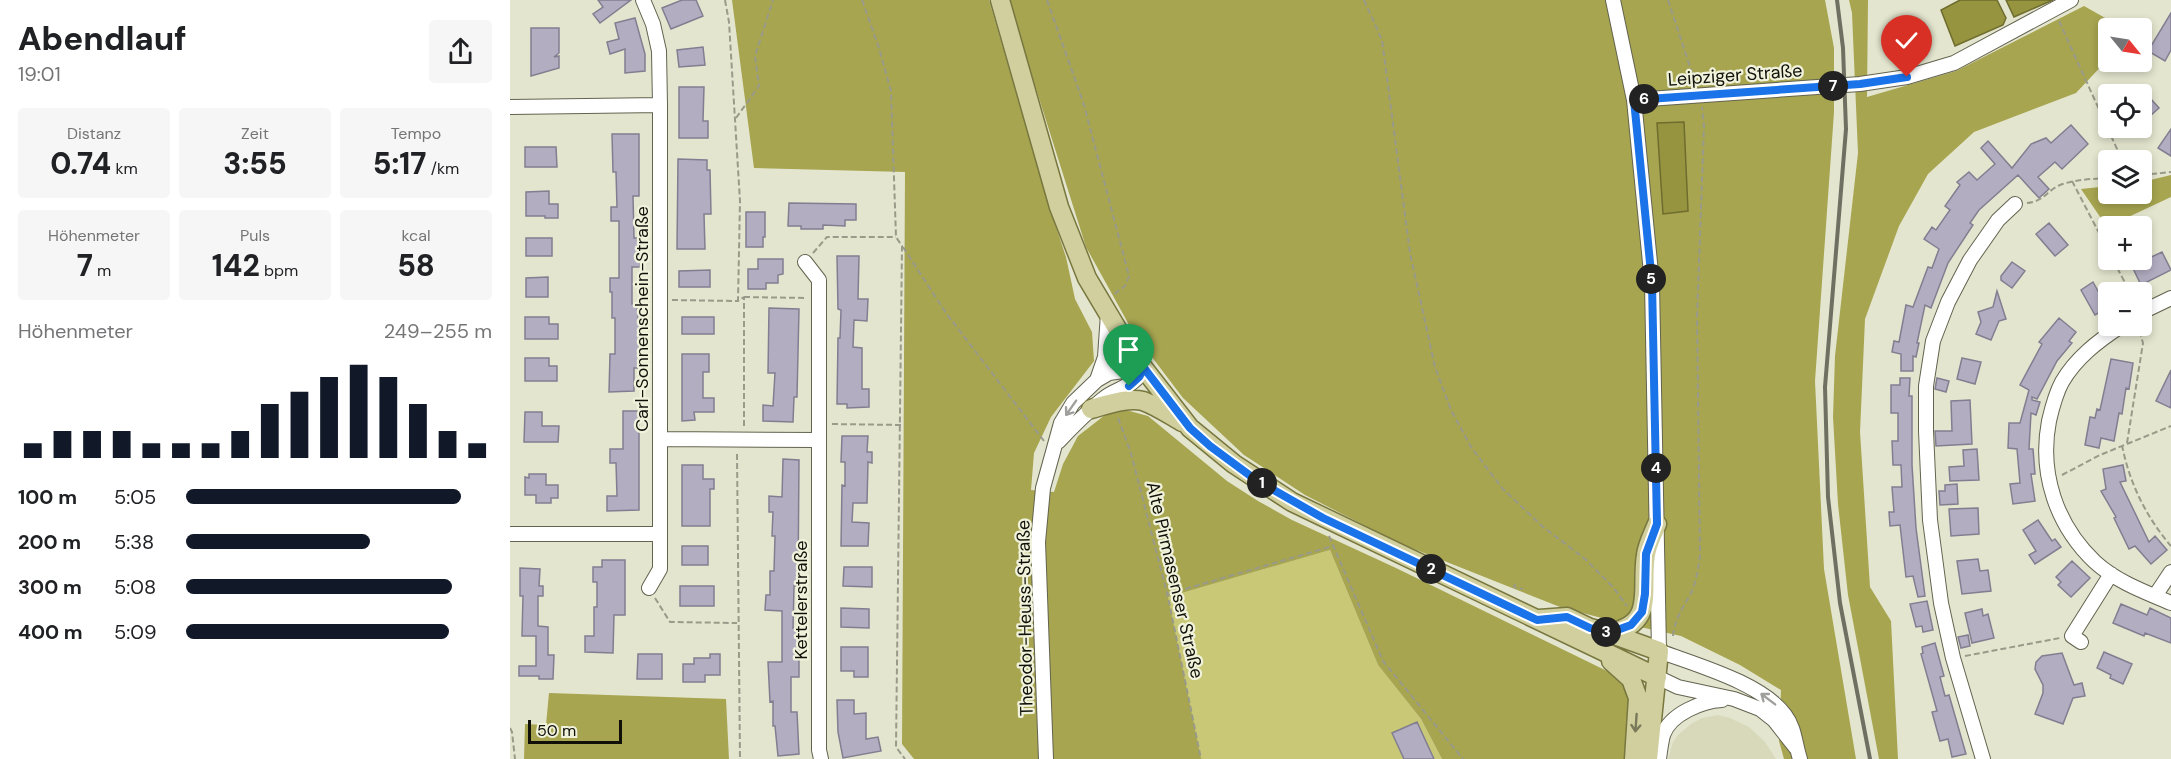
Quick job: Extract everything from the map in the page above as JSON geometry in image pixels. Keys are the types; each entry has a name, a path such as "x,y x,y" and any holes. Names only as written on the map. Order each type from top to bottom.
{"main road":[{"path":"1000,0 1059,207 1087,278 1131,352 1190,428"},
{"path":"1091,409 1134,400 1143,401 1190,428 1234,464 1323,518 1657,677"},
{"path":"1609,633 1631,625 1642,612 1646,554 1657,524"},
{"path":"1537,620 1567,617 1590,628 1659,651 1648,759"},
{"path":"1596,648 1631,679 1634,687 1638,699 1634,759"}],"street":[{"name":"Carl-Sonnenschein-Straße","path":"643,0 653,24 659,51 660,105 660,569 649,588"},
{"path":"1613,0 1634,100 1652,283 1659,651 1752,687 1773,701 1786,716 1793,730 1798,753"},
{"name":"Leipziger Straße","path":"1634,100 1860,84 1907,77 1954,63 2072,0"},
{"path":"510,106 660,105"},
{"path":"1983,759 1953,658 1941,603 1930,520 1926,386 1933,341 1948,302 1970,260 1992,228 2015,204"},
{"name":"Kettelerstraße","path":"805,262 819,280 819,750 821,759"},
{"path":"2152,307 2171,298"},
{"path":"1097,380 1105,357 1104,309"},
{"path":"2106,336 2079,359 2061,383 2051,411 2045,442 2049,481 2054,500 2070,533 2095,562 2111,574 2171,603"},
{"name":"Theodor-Heuss-Straße","path":"1051,443 1105,397 1129,386 1139,377 1144,368"},
{"name":"Theodor-Heuss-Straße","path":"1046,759 1038,542 1043,488 1051,443 1073,403 1097,380 1109,373 1144,368"},
{"path":"660,439 819,440"},
{"path":"510,534 660,534"},
{"path":"2155,596 2171,572"},
{"path":"2077,639 2111,574"},
{"path":"1657,677 1678,687 1734,699 1760,709 1774,720 1798,753"},
{"path":"1659,759 1664,733 1677,717 1706,701 1734,699"}],"path":[{"path":"725,0 729,22 740,201 738,300"},
{"path":"736,118 759,86 755,56 773,0"},
{"path":"862,0 879,45 891,91 896,237 946,313 1051,443"},
{"path":"1047,0 1084,105 1129,276 1125,286 1104,309"},
{"path":"1364,0 1382,40 1410,253 1435,367 1451,410 1471,447 1502,488 1542,526 1585,558 1613,587 1633,614"},
{"path":"1668,0 1701,96 1703,136 1697,317 1700,556 1697,575 1690,594 1676,618 1673,636"},
{"path":"2054,10 2117,150"},
{"path":"2152,174 2171,172"},
{"path":"2015,204 2039,202 2057,186 2072,181 2098,179"},
{"path":"2072,181 2098,231"},
{"path":"805,262 827,237 896,237"},
{"path":"902,246 896,747 905,759"},
{"path":"660,300 738,300 744,297 819,298"},
{"path":"740,759 737,623 744,297"},
{"path":"2127,443 2143,343 2141,336"},
{"name":"Alte Pirmasenser Straße","path":"1114,410 1131,453 1167,594 1201,759"},
{"path":"819,424 901,425"},
{"path":"2049,481 2122,445 2171,426"},
{"path":"2122,445 2131,480 2157,529 2171,546"},
{"path":"1328,533 1383,661 1463,759"},
{"path":"1167,594 1333,546"},
{"path":"1515,584 1514,587 1523,589"},
{"path":"649,588 670,622 737,623"},
{"path":"1953,658 2077,639"},
{"path":"510,728 515,759"}],"shaded area":[{"path":"732,0 989,0 1066,257 1075,299 1092,332 1094,361 1051,417 1034,453 1031,490 1054,492 1063,464 1078,436 1105,415 1126,410 1148,416 1227,481 1292,520 1609,672 1623,685 1630,701 1631,711 1625,759 1442,759 1421,719 1378,665 1330,550 1168,597 1201,759 914,759 902,744 905,172 754,168"},
{"path":"1008,0 1825,0 1834,48 1834,112 1815,381 1824,569 1856,759 1784,759 1779,741 1781,690 1740,665 1681,636 1560,607 1399,543 1305,495 1244,455 1183,398 1133,332 1086,247"},
{"path":"1849,0 1868,0 1867,97 1956,71 2084,6 2105,18 2098,18 2098,70 2076,93 1974,132 1928,174 1899,226 1865,319 1860,432 1870,587 1891,621 1898,759 1879,759 1848,595 1838,504 1833,417 1835,356 1858,153 1852,13"},
{"path":"1960,0 1997,0 2006,18 2003,25 1955,46 1941,10"},
{"path":"2006,0 2053,0 2014,17"},
{"path":"1684,122 1688,211 1663,214 1657,123"},
{"path":"2171,175 2171,197 2130,216 2099,216 2081,189 2098,187 2098,204 2152,204 2152,180"},
{"path":"1330,550 1378,665 1421,719 1442,759 1063,759 1168,597"},
{"path":"549,693 726,699 729,759 524,759 525,724 546,725"},
{"path":"1718,715 1749,727 1765,742 1776,759 1668,759 1673,742 1678,735 1702,718"}],"building":[{"path":"598,0 631,0 600,23 593,14 603,7"},
{"path":"682,0 696,0 703,16 671,29 662,8"},
{"path":"2171,13 2171,50 2165,61 2152,53 2152,44"},
{"path":"635,18 645,54 645,71 625,73 625,49 610,54 607,42 619,39 615,23"},
{"path":"531,28 559,28 559,53 554,57 559,56 559,68 531,76"},
{"path":"703,47 705,65 679,67 677,50"},
{"path":"679,87 704,87 703,121 708,121 708,138 679,138"},
{"path":"2152,100 2159,108 2152,114"},
{"path":"2071,125 2088,144 2062,169 2055,162 2038,177 2049,189 2039,198 2018,175 1979,210 1970,223 1973,225 1948,263 1931,308 1925,305 1916,357 1913,356 1913,371 1901,371 1901,354 1892,352 1894,341 1899,342 1906,305 1913,307 1928,267 1932,268 1939,249 1924,239 1932,227 1936,230 1950,210 1945,206 1960,185 1957,182 1969,172 1977,180 1995,164 1981,148 1988,141 2012,168 2031,144 2046,138 2051,143"},
{"path":"2171,129 2171,156 2158,148"},
{"path":"612,134 639,134 639,196 633,196 634,238 639,238 640,267 632,267 632,304 637,304 639,368 634,368 634,391 609,392 610,354 615,354 615,318 612,318 610,278 619,278 619,221 611,221 611,207 617,207"},
{"path":"525,147 556,147 557,167 525,167"},
{"path":"678,159 707,160 707,170 710,170 711,214 704,214 705,249 677,249"},
{"path":"549,191 549,204 558,204 558,218 526,216 526,192"},
{"path":"789,203 856,204 856,220 845,220 845,226 823,225 823,229 801,229 801,226 788,226"},
{"path":"746,212 765,212 763,247 746,247"},
{"path":"2049,223 2068,245 2055,256 2036,234"},
{"path":"526,238 552,238 552,256 526,256"},
{"path":"2162,252 2171,270 2147,282 2140,282 2134,270 2152,270 2152,257"},
{"path":"837,256 859,256 858,299 868,299 867,321 854,320 853,347 862,348 862,389 869,389 869,407 847,408 847,404 837,404 838,338 840,338 841,310 838,309"},
{"path":"758,259 783,259 783,274 778,275 778,283 766,283 766,289 748,289 748,269 758,269"},
{"path":"2012,262 2025,271 2012,288 2001,280 2001,276"},
{"path":"710,270 710,287 679,287 679,271"},
{"path":"548,277 548,297 526,297 526,278"},
{"path":"2093,282 2098,291 2098,313 2095,315 2081,290"},
{"path":"1997,291 2006,319 1999,321 1991,340 1976,334 1981,322 1978,312 1993,307"},
{"path":"769,308 799,309 797,397 794,397 793,422 763,421 763,405 773,406 775,373 768,373"},
{"path":"525,317 549,317 549,324 558,324 558,339 525,339"},
{"path":"682,317 714,317 714,334 682,334"},
{"path":"2059,318 2076,332 2069,341 2072,343 2057,361 2037,399 2032,397 2032,400 2040,402 2036,415 2031,413 2029,449 2033,449 2035,474 2031,474 2035,501 2013,504 2010,484 2020,483 2017,449 2008,448 2009,423 2020,423 2029,390 2020,385 2042,344 2039,342"},
{"path":"682,354 709,354 709,372 703,372 703,398 714,398 714,412 694,412 695,420 682,421"},
{"path":"525,358 549,358 549,366 557,366 557,381 525,381"},
{"path":"1962,358 1981,362 1975,384 1957,379"},
{"path":"2111,359 2133,363 2129,389 2126,388 2122,414 2119,413 2114,441 2101,438 2099,448 2085,445 2090,417 2095,418 2097,409 2100,410"},
{"path":"2171,370 2171,408 2156,401"},
{"path":"1900,378 1910,378 1909,396 1912,396 1912,465 1916,528 1925,596 1918,597 1913,576 1906,577 1900,525 1890,526 1889,512 1894,512 1892,487 1902,487 1901,465 1893,465 1892,441 1898,441 1898,413 1891,413 1891,385 1900,385"},
{"path":"1937,378 1949,381 1946,392 1935,389"},
{"path":"1970,400 1972,444 1936,446 1935,431 1952,431 1951,401"},
{"path":"623,411 639,411 639,510 607,511 607,496 617,496 616,463 610,463 610,449 623,449"},
{"path":"525,412 542,412 542,426 559,426 558,442 524,442"},
{"path":"842,436 868,436 867,452 872,452 872,463 868,462 867,503 853,503 852,522 869,523 868,546 841,546 842,485 845,486 845,462 841,462"},
{"path":"1977,449 1979,480 1950,481 1949,467 1964,466 1963,450"},
{"path":"783,459 799,460 798,586 794,586 793,628 799,628 799,677 791,677 791,712 797,712 799,754 778,756 775,726 773,726 773,701 770,702 768,662 782,662 782,611 765,610 766,595 770,595 770,571 774,571 775,536 772,536 773,512 769,512 769,496 782,497"},
{"path":"682,465 703,465 703,479 714,479 714,489 710,489 710,526 682,526"},
{"path":"2123,465 2126,481 2120,482 2149,542 2155,536 2167,550 2151,564 2135,546 2129,549 2114,518 2116,517 2101,491 2106,489 2103,469"},
{"path":"529,474 546,474 546,485 558,485 558,498 551,498 551,503 536,503 536,495 525,495 525,477 529,478"},
{"path":"1957,484 1958,504 1940,505 1939,491 1945,491 1945,485"},
{"path":"1978,508 1979,534 1951,536 1949,509"},
{"path":"2038,520 2052,541 2055,539 2061,547 2035,564 2029,555 2036,551 2023,530"},
{"path":"682,546 708,546 708,565 682,565"},
{"path":"1978,559 1980,571 1988,570 1991,591 1962,594 1957,561"},
{"path":"602,560 625,560 625,615 614,615 613,653 585,652 585,636 594,636 594,607 597,607 597,582 593,582 593,567 602,567"},
{"path":"2072,561 2090,578 2071,597 2058,585 2061,582 2056,577"},
{"path":"844,567 872,567 872,587 843,586"},
{"path":"520,568 540,569 539,586 543,586 543,596 538,596 538,626 548,627 548,655 554,655 553,679 519,676 519,666 536,666 536,636 522,636 523,596 520,596"},
{"path":"680,586 714,586 714,606 680,606"},
{"path":"1927,601 1933,630 1923,632 1922,626 1916,627 1910,604"},
{"path":"2121,604 2147,615 2150,608 2171,618 2171,643 2145,633 2144,636 2113,623"},
{"path":"841,608 869,609 869,628 841,627"},
{"path":"1982,609 1983,616 1988,614 1994,638 1972,643 1965,613"},
{"path":"1968,635 1970,646 1961,648 1958,637"},
{"path":"1935,643 1944,676 1940,677 1945,696 1949,695 1966,754 1952,757 1948,739 1940,741 1932,712 1937,711 1921,654 1923,653 1922,647"},
{"path":"841,647 868,647 868,677 854,677 854,671 841,671"},
{"path":"2104,652 2132,664 2123,684 2097,668"},
{"path":"2062,653 2074,685 2082,683 2085,696 2073,698 2063,724 2035,714 2043,693 2043,685 2035,669 2036,662 2042,656"},
{"path":"638,654 662,654 662,679 637,679"},
{"path":"710,654 720,654 720,675 705,675 705,682 683,682 683,664 694,664 694,658 710,658"},
{"path":"837,700 854,700 854,714 866,713 866,739 878,737 881,751 843,758 838,732"},
{"path":"1417,722 1434,759 1404,759 1392,733"}],"railway":[{"path":"1837,0 1843,48 1846,129 1825,387 1828,497 1840,603 1870,759"}],"route":[{"path":"1129,386 1139,377 1144,368 1190,428 1210,446 1256,480 1323,518 1537,620 1567,617 1590,628 1609,633 1626,628 1642,612 1646,554 1657,524 1652,283 1634,100 1860,84 1907,77"}]}
